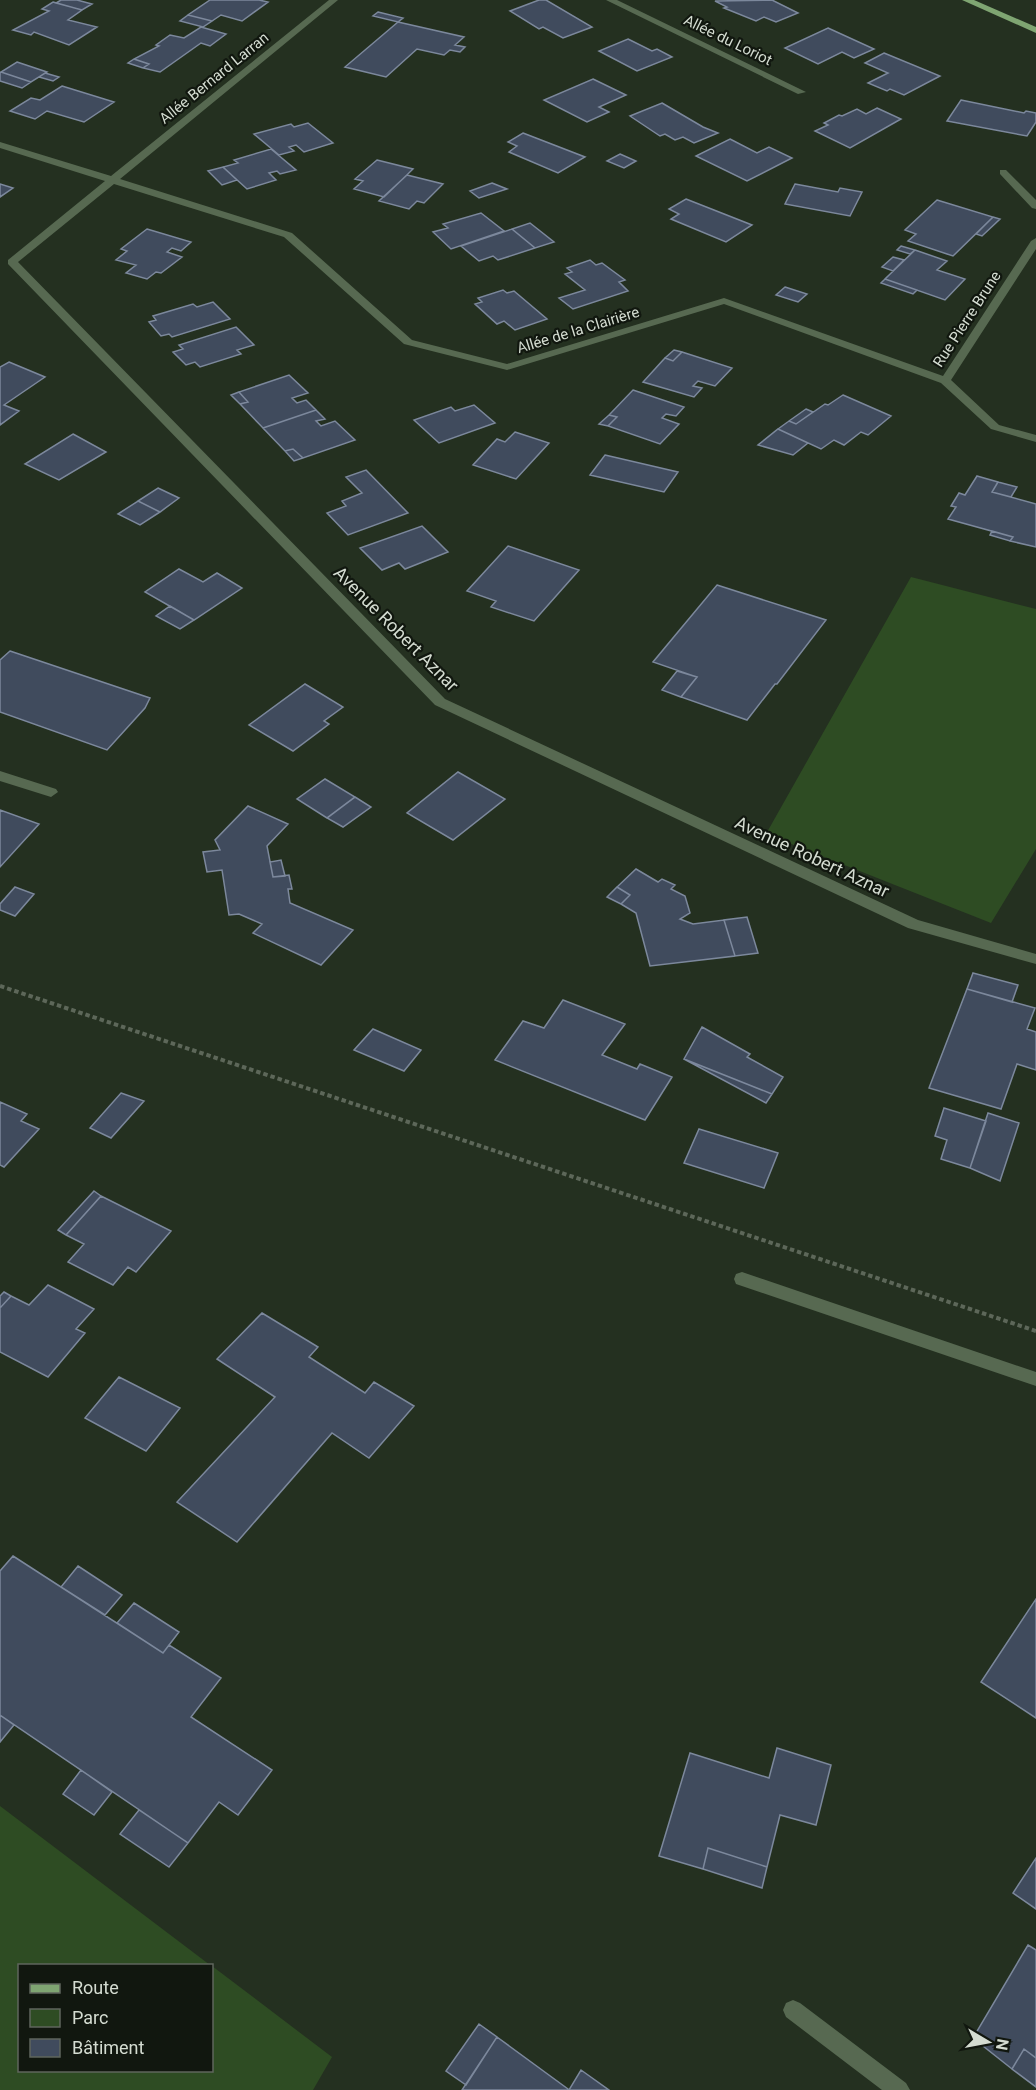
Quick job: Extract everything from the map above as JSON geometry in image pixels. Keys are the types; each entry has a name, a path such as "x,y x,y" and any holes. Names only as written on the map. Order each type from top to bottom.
{"main road":[{"path":"966,0 1036,30"}],"street":[{"name":"Allée Bernard Larran","path":"112,178 334,0"},
{"name":"Allée du Loriot","path":"610,0 801,92"},
{"name":"Allée de la Clairière","path":"0,145 112,178 288,236 408,342 507,367 724,301 945,381"},
{"path":"1003,172 1036,206"},
{"path":"0,272 112,178"},
{"name":"Rue Pierre Brune","path":"1036,241 945,381 995,427 1036,439"},
{"name":"Avenue Robert Aznar","path":"12,262 440,702 913,924 1036,959"},
{"path":"0,776 51,792"},
{"path":"742,1279 1036,1379"},
{"path":"793,2010 899,2090"}],"path":[{"path":"0,986 1036,1331"}],"green space":[{"path":"911,577 1036,609 1036,849 991,923 766,834"},
{"path":"0,1806 209,1964 18,1964 18,2072 213,2072 213,1967 332,2057 313,2090 0,2090"}],"building":[{"path":"61,0 77,0 92,4 82,10 56,3"},
{"path":"210,0 268,2 242,21 221,15 212,21 188,15"},
{"path":"539,0 546,0 592,27 563,38 543,27 539,29 510,11"},
{"path":"772,0 798,13 776,22 764,17 756,21 724,8 727,7 715,1"},
{"path":"53,2 82,10 68,20 97,27 69,45 34,32 31,35 13,30 49,11 42,9"},
{"path":"378,12 403,18 398,22 373,16"},
{"path":"188,15 212,21 203,27 180,21"},
{"path":"398,22 464,37 455,45 465,47 460,52 450,50 444,55 417,49 386,77 345,67"},
{"path":"201,27 226,34 210,46 201,43 160,72 143,68 149,64 134,59 159,46 156,45 170,35 184,38"},
{"path":"828,28 874,49 854,58 842,52 818,64 785,48"},
{"path":"628,39 652,51 657,49 672,57 637,71 599,51"},
{"path":"884,53 940,76 904,95 890,89 887,91 868,83 888,73 865,63"},
{"path":"134,59 149,64 143,68 128,63"},
{"path":"17,62 47,72 31,82 1,72"},
{"path":"0,73 31,82 22,88 0,81"},
{"path":"45,73 59,77 53,81 39,77"},
{"path":"593,79 626,95 599,107 609,112 587,122 544,100"},
{"path":"62,86 114,102 84,122 47,111 35,119 10,111 31,98 40,100"},
{"path":"961,100 1024,113 1026,111 1036,113 1036,122 1027,136 947,121"},
{"path":"662,103 718,133 694,143 683,137 675,140 665,134 660,136 630,116"},
{"path":"877,108 901,119 850,148 815,131 828,125 824,123 839,115 842,116 857,109 866,114"},
{"path":"308,123 333,143 304,152 296,145 289,147 294,151 279,155 254,134 291,124 294,127"},
{"path":"523,133 585,157 558,173 509,152 517,146 508,142"},
{"path":"730,139 757,153 769,147 792,158 747,181 696,156"},
{"path":"271,149 296,170 280,174 277,171 269,173 276,180 247,189 223,167 238,163 234,160"},
{"path":"620,154 636,161 624,168 607,161"},
{"path":"377,160 413,169 384,197 354,189 363,181 355,179"},
{"path":"223,167 237,180 222,185 208,171"},
{"path":"407,175 443,184 424,203 417,201 409,209 379,201"},
{"path":"492,183 507,189 479,198 470,191"},
{"path":"0,184 13,188 0,197"},
{"path":"795,184 838,192 840,188 862,192 850,216 785,204"},
{"path":"686,199 752,225 726,242 671,219 679,214 669,209"},
{"path":"937,200 993,217 953,256 908,241 916,234 905,230"},
{"path":"481,213 504,231 451,249 433,232 448,228 443,224"},
{"path":"993,217 1000,219 982,236 976,234"},
{"path":"530,223 554,242 535,248 512,229"},
{"path":"147,229 191,242 181,251 172,248 167,252 182,257 161,273 156,272 147,279 126,273 136,265 116,260 127,251 121,249"},
{"path":"512,229 535,248 498,260 493,256 479,261 461,246"},
{"path":"901,246 915,250 910,254 897,250"},
{"path":"915,250 947,261 937,270 965,279 945,300 885,279"},
{"path":"893,257 904,260 893,271 882,267"},
{"path":"590,260 596,265 602,263 625,280 619,282 628,291 573,309 559,298 585,290 565,274 572,272 567,268"},
{"path":"885,279 917,290 913,294 881,283"},
{"path":"785,287 807,294 798,302 776,295"},
{"path":"503,290 507,293 514,291 547,319 515,330 504,321 497,324 475,304 482,302 478,298"},
{"path":"213,302 230,319 172,337 169,334 161,336 149,322 156,320 153,316 193,304 197,307"},
{"path":"236,327 254,345 237,350 241,354 200,367 195,362 186,365 173,352 183,349 179,345"},
{"path":"674,350 682,352 673,361 665,358"},
{"path":"682,352 732,368 715,386 698,381 693,386 702,388 694,397 643,382 665,358 673,361"},
{"path":"9,362 45,377 4,405 19,411 0,425 0,367"},
{"path":"289,375 308,393 292,398 297,403 306,400 316,410 263,428 240,404 248,402 239,392"},
{"path":"633,390 684,407 676,416 666,414 662,418 679,424 660,444 608,426 617,417 609,415"},
{"path":"239,392 248,402 240,404 231,395"},
{"path":"843,395 891,416 868,435 861,432 844,445 834,440 821,449 778,429 789,421 796,424"},
{"path":"474,405 495,423 439,443 414,420 451,407 455,411"},
{"path":"806,409 813,412 796,424 789,421"},
{"path":"316,410 325,419 316,421 321,426 335,421 355,440 303,458 293,449 285,451 263,428"},
{"path":"609,415 617,417 608,426 599,424"},
{"path":"778,429 808,443 793,455 758,445"},
{"path":"515,432 549,443 516,479 473,465 497,439 505,442"},
{"path":"73,434 106,452 59,480 25,464"},
{"path":"293,449 303,458 294,461 285,451"},
{"path":"605,455 678,472 664,492 590,475"},
{"path":"366,470 408,513 348,535 327,513 346,506 342,501 362,493 346,477"},
{"path":"977,476 998,482 992,492 1036,504 1036,547 1010,541 1013,537 948,519 956,507 951,506 959,493 965,495"},
{"path":"998,482 1017,487 1011,497 992,492"},
{"path":"158,488 179,498 160,512 138,501"},
{"path":"138,501 160,512 140,525 118,514"},
{"path":"422,526 448,552 405,569 399,563 382,570 360,548"},
{"path":"992,531 1013,537 1010,541 990,535"},
{"path":"508,546 579,570 534,621 491,607 496,601 467,591"},
{"path":"179,569 203,582 217,573 242,588 194,620 145,592"},
{"path":"717,585 826,620 747,720 681,697 697,677 653,662"},
{"path":"170,606 194,620 180,629 156,616"},
{"path":"10,651 150,698 145,708 107,750 0,712 0,660"},
{"path":"677,671 697,677 681,697 662,690"},
{"path":"305,684 343,707 324,721 329,724 293,751 249,725"},
{"path":"458,772 505,799 453,840 407,813"},
{"path":"325,779 355,797 327,818 297,799"},
{"path":"355,797 371,807 343,827 327,818"},
{"path":"248,806 288,824 267,846 273,877 289,875 292,889 288,889 290,903 353,930 321,965 253,933 262,924 239,914 229,915 222,870 207,872 203,852 220,850 215,840"},
{"path":"0,810 39,824 0,867"},
{"path":"281,860 285,876 273,877 270,862"},
{"path":"636,869 658,882 662,879 675,885 671,889 685,896 690,913 680,919 693,924 724,920 735,956 650,966 636,913 621,904 630,895 617,887"},
{"path":"15,887 34,894 15,916 0,910 0,904"},
{"path":"617,887 630,895 621,904 607,897"},
{"path":"747,917 758,953 735,956 724,920"},
{"path":"973,973 1018,985 1012,1002 967,989"},
{"path":"967,989 1035,1008 1027,1029 1036,1032 1036,1070 1017,1064 1001,1109 929,1088"},
{"path":"563,1000 625,1024 602,1055 637,1069 640,1064 672,1077 645,1120 495,1060 523,1021 544,1028"},
{"path":"702,1027 750,1054 747,1057 783,1077 772,1094 684,1059"},
{"path":"373,1029 421,1050 404,1071 354,1050"},
{"path":"684,1059 772,1094 766,1103"},
{"path":"121,1093 144,1101 111,1138 90,1128"},
{"path":"0,1102 27,1114 21,1121 39,1129 4,1167 0,1165"},
{"path":"944,1108 986,1121 970,1168 941,1159 947,1140 935,1136"},
{"path":"988,1113 1019,1123 1000,1181 970,1168"},
{"path":"699,1129 778,1153 764,1188 684,1163"},
{"path":"94,1191 101,1196 66,1235 58,1230"},
{"path":"101,1196 171,1231 136,1272 128,1267 113,1285 68,1262 84,1244 66,1235"},
{"path":"48,1285 94,1309 76,1329 85,1333 48,1377 0,1352 0,1308 11,1296 29,1305"},
{"path":"4,1292 11,1296 0,1308 0,1296"},
{"path":"262,1313 318,1347 309,1357 365,1393 374,1382 414,1406 369,1458 332,1433 237,1542 177,1502 275,1397 217,1359"},
{"path":"119,1377 180,1408 146,1451 85,1418"},
{"path":"13,1556 163,1653 169,1645 221,1678 191,1717 272,1770 238,1815 219,1802 188,1843 0,1715 0,1571"},
{"path":"78,1566 122,1595 105,1615 61,1587"},
{"path":"1036,1599 1036,1718 981,1682"},
{"path":"134,1603 179,1632 163,1653 117,1623"},
{"path":"0,1715 14,1725 0,1742"},
{"path":"777,1748 831,1765 816,1825 780,1815 767,1867 708,1848 703,1869 659,1856 690,1753 769,1778"},
{"path":"81,1770 112,1792 94,1815 63,1794"},
{"path":"139,1810 188,1843 169,1867 120,1834"},
{"path":"708,1848 767,1867 762,1888 703,1869"},
{"path":"1036,1858 1036,1909 1013,1893"},
{"path":"1028,1945 1036,1950 1036,2058 1024,2049 1012,2069 973,2038"},
{"path":"479,2024 497,2037 466,2085 446,2071"},
{"path":"497,2037 568,2089 569,2090 462,2090"},
{"path":"1024,2049 1036,2058 1036,2087 1012,2069"},
{"path":"581,2070 609,2090 569,2090"}]}
